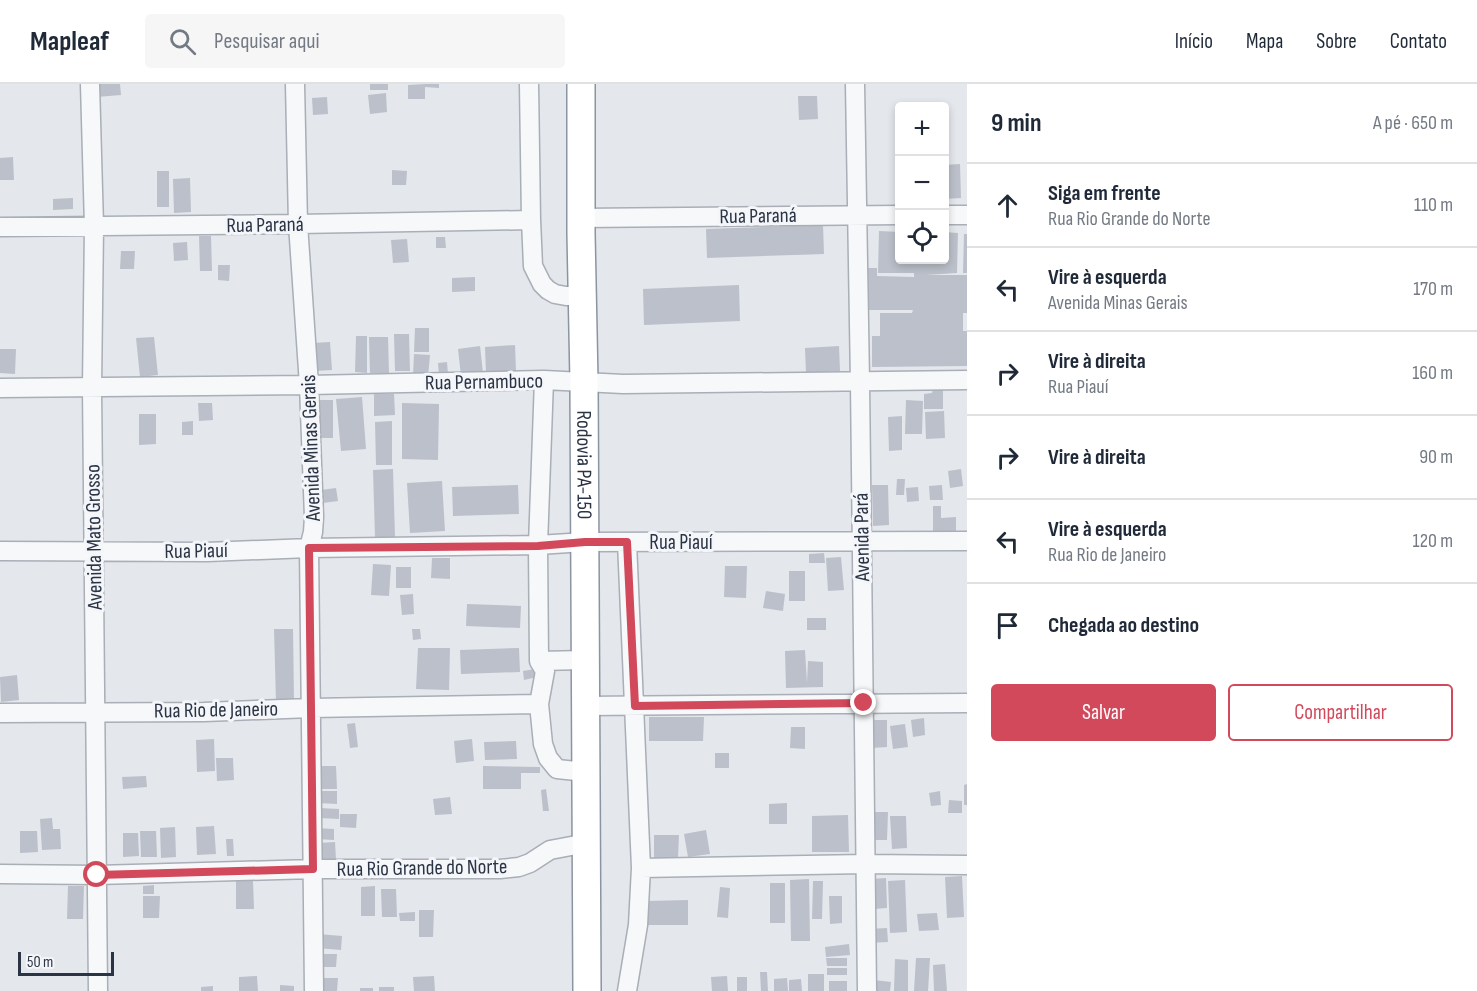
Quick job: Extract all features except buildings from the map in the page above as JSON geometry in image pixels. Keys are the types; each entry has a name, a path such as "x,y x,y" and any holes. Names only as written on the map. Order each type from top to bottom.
{"highway":[{"name":"Rodovia PA-150","path":"581,84 587,991"}],"street":[{"name":"Avenida Mato Grosso","path":"90,84 94,226 92,387 98,991"},
{"name":"Avenida Minas Gerais","path":"295,84 298,224 309,385 314,517 309,548 314,991"},
{"path":"529,84 533,266 542,284 548,290 566,296 583,296"},
{"name":"Avenida Pará","path":"855,84 867,991"},
{"path":"949,215 967,214"},
{"name":"Rua Paraná","path":"581,218 895,215"},
{"name":"Rua Paraná","path":"0,227 531,220"},
{"path":"544,380 538,546 539,661 545,671 539,704 543,744 548,758 557,769 586,772"},
{"name":"Rua Pernambuco","path":"0,388 544,380 622,384 967,380"},
{"name":"Rua Piauí","path":"0,551 207,552 309,548 538,546 585,542 967,541"},
{"path":"627,542 641,868 638,925 627,991"},
{"path":"539,661 585,660"},
{"path":"585,706 967,703"},
{"name":"Rua Rio de Janeiro","path":"0,713 204,712 539,704"},
{"name":"Rua Rio Grande do Norte","path":"0,874 97,875 313,869 500,869 530,863 550,849 587,843"},
{"path":"641,868 866,864 967,866"}],"route":[{"path":"97,875 313,869 309,548 538,546 585,542 627,542 635,706 864,703"}]}
